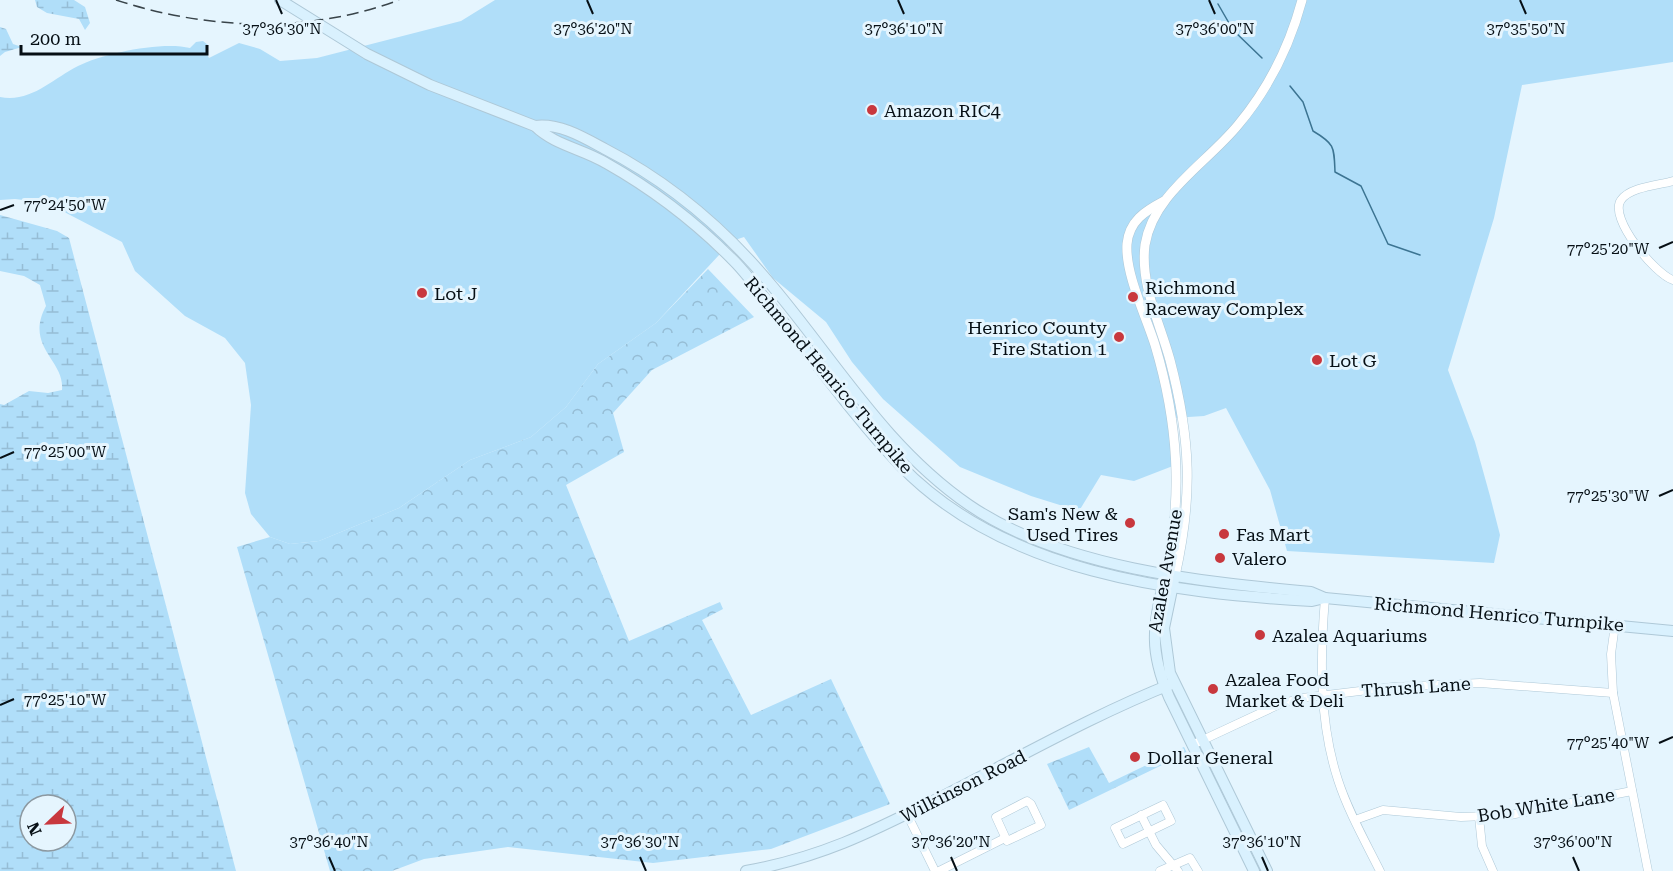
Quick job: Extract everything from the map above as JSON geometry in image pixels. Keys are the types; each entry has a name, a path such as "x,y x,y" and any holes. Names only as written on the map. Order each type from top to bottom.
{"main road":[{"name":"Richmond Henrico Turnpike","path":"280,0 367,54 430,84 535,126 544,135 604,161 671,204 732,259 887,450 937,499 1022,546 1089,570 1169,580 1311,592 1325,598 1673,631"},
{"name":"Azalea Avenue","path":"1169,580 1153,636 1169,684 1254,871"},
{"name":"Wilkinson Road","path":"746,871 835,848 871,833 1169,684"},
{"name":"Azalea Avenue","path":"1197,743 1267,871"}],"street":[{"name":"Azalea Avenue","path":"1169,580 1186,520 1188,449 1170,361 1148,285 1145,254 1152,222 1164,201 1240,123 1277,66 1302,0"},
{"path":"1673,182 1627,194 1620,201 1618,212 1621,223 1648,260 1661,273 1673,280"},
{"name":"Azalea Avenue","path":"1164,201 1148,210 1135,222 1127,245 1134,283 1164,380 1176,439 1177,513 1169,580"},
{"path":"1325,598 1320,667 1332,758 1355,820 1380,871"},
{"path":"1615,625 1611,654 1613,693 1648,871"},
{"name":"Thrush Lane","path":"1197,743 1280,704 1393,687 1461,682 1514,684 1613,693"},
{"name":"Bob White Lane","path":"1355,820 1383,810 1479,817 1529,812 1632,791"},
{"path":"1029,802 1041,825 1009,842 1005,838 996,819 997,815 1029,802"},
{"path":"1163,804 1171,821 1123,844 1115,828 1141,815 1163,804"},
{"path":"907,814 937,871 1005,838"},
{"path":"1141,815 1156,845 1175,868"},
{"path":"1479,817 1482,846 1493,871"},
{"path":"1160,871 1175,868 1190,858 1198,871"}],"green space":[{"path":"35,0 74,0 85,7 90,23 85,30 79,19 47,13 37,7"},
{"name":"Richmond Raceway Complex","path":"495,0 1673,0 1673,62 1522,85 1494,218 1448,370 1475,442 1500,535 1494,563 1287,551 1270,490 1226,408 1204,416 1173,418 1178,464 1134,481 1101,475 1079,511 1031,496 960,467 883,399 852,362 826,322 773,278 744,237 732,241 656,323 598,364 566,407 531,437 470,460 399,508 319,541 290,544 270,537 251,514 245,493 251,405 245,363 225,338 185,316 135,271 122,242 47,203 15,199 0,200 0,97 22,97 41,89 89,61 150,47 190,48 196,42 203,41 208,45 206,52 209,58 239,43 260,49 280,61 317,58 461,21"},
{"path":"0,27 6,29 13,44 22,47 5,52 0,56"},
{"path":"0,215 57,231 69,238 236,871 0,871 0,404 4,405 29,391 48,393 62,390 58,370 42,343 40,320 46,306 40,285 24,276 0,271"},
{"path":"708,269 754,317 652,370 613,413 624,452 566,485 629,641 720,602 723,609 702,620 751,715 831,679 890,804 771,849 653,863 508,847 424,859 392,871 330,871 237,547 270,537 290,544 319,541 399,508 470,460 531,437 566,407 598,364 656,323"},
{"path":"1089,747 1109,783 1184,747 1187,753 1069,810 1047,764"}],"waterway":[{"path":"1218,4 1233,30 1262,58"},
{"path":"1290,86 1303,102 1313,131 1326,139 1332,147 1335,172 1361,186 1388,244 1420,255"}],"railway":[{"path":"116,0 186,17 258,24 329,19 399,0"}],"place":[{"name":"Amazon RIC4","path":"872,110"},
{"name":"Lot J","path":"422,293"},
{"name":"Richmond Raceway Complex","path":"1133,297"},
{"name":"Henrico County Fire Station 1","path":"1119,337"},
{"name":"Lot G","path":"1317,360"},
{"name":"Sam's New & Used Tires","path":"1130,523"},
{"name":"Fas Mart","path":"1224,534"},
{"name":"Valero","path":"1220,558"},
{"name":"Azalea Aquariums","path":"1260,635"},
{"name":"Azalea Food Market & Deli","path":"1213,689"},
{"name":"Dollar General","path":"1135,757"}]}
